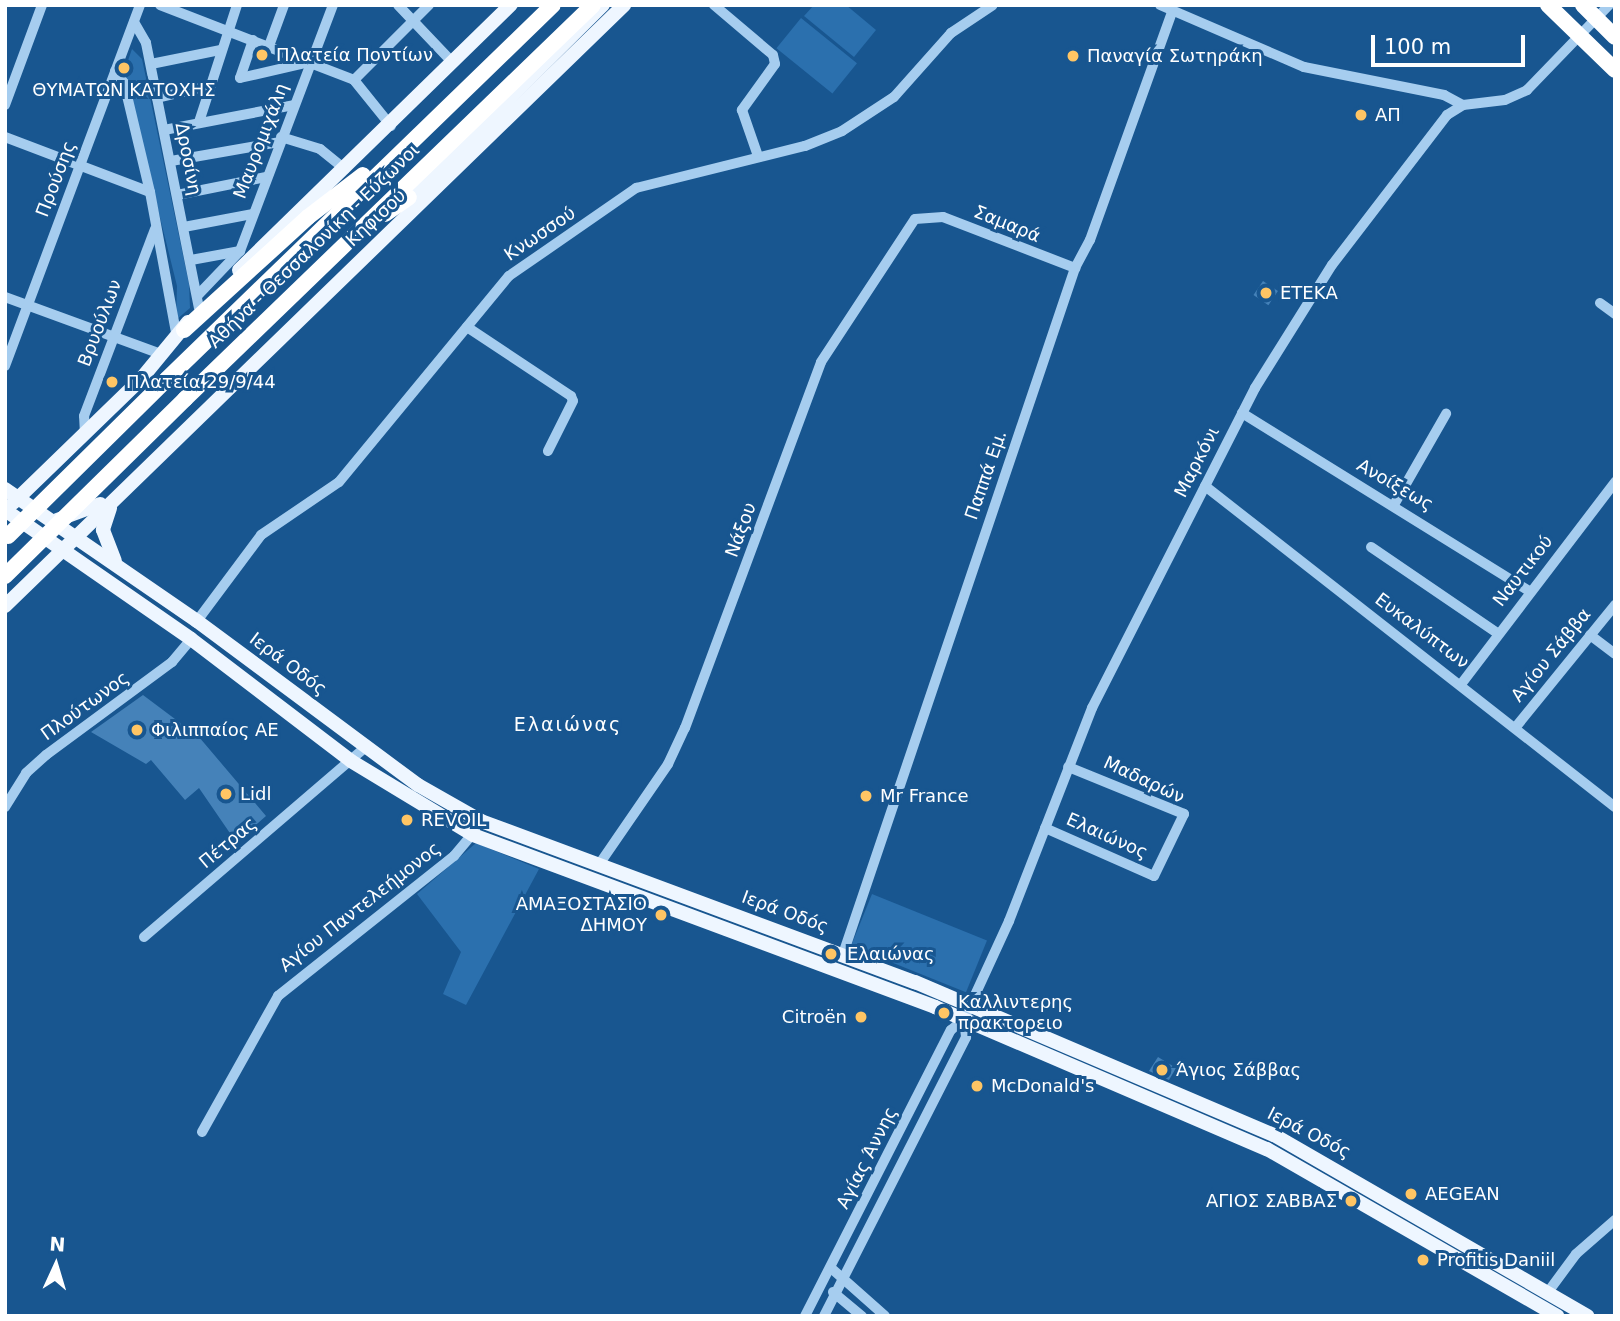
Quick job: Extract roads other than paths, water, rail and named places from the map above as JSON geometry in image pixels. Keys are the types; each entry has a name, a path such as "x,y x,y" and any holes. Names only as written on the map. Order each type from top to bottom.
{"highway":[{"name":"Αθήνα - Θεσσαλονίκη - Εύζωνοι","path":"5,538 418,133 554,5"},
{"name":"Αθήνα - Θεσσαλονίκη - Εύζωνοι","path":"5,576 593,5"},
{"path":"1549,5 1615,70"},
{"path":"1583,5 1615,37"},
{"path":"180,334 308,217 418,133"},
{"path":"348,240 409,198"}],"main road":[{"path":"6,511 85,434 180,334 198,301 391,126 511,5"},
{"path":"286,329 409,198 603,5"},
{"name":"Κηφισού","path":"5,606 286,329 624,5"},
{"path":"63,550 55,520 53,489 71,447"},
{"path":"5,484 49,469"},
{"path":"5,528 88,513 130,483"},
{"name":"Ιερά Οδός","path":"5,489 78,535 366,747 481,821 844,954 970,1004 1283,1140 1587,1316"},
{"path":"117,565 103,530 119,495"},
{"path":"18,593 30,555 30,525 19,497"},
{"name":"Ιερά Οδός","path":"6,511 30,525 191,639 351,761 473,835 964,1018 1289,1160 1557,1316"},
{"path":"38,575 67,564 96,573"}],"street":[{"path":"5,105 42,5"},
{"name":"Προύσης","path":"5,366 140,5"},
{"path":"160,5 187,10 227,31 354,80 391,126"},
{"path":"199,122 208,86 237,5"},
{"path":"269,46 284,5"},
{"name":"Μαυρομιχάλη","path":"198,301 240,251 333,5"},
{"path":"398,5 452,62"},
{"path":"354,80 429,5"},
{"path":"714,5 773,55 769,74 742,110 758,156"},
{"name":"Κνωσσού","path":"197,621 261,535 338,482 509,276 636,188 805,146 842,131 894,97 951,33 993,5"},
{"path":"1160,5 1304,66 1444,95 1463,105"},
{"name":"Μαρκόνι","path":"970,1004 1045,828 1092,708 1242,413 1332,265 1447,115 1463,105 1521,93 1597,20 1609,5"},
{"name":"Παππά Εμ.","path":"844,954 1075,268 1090,240 1172,12"},
{"name":"Δροσίνη","path":"134,22 144,32 198,301"},
{"path":"253,40 240,78 310,62"},
{"path":"151,64 220,50"},
{"path":"115,71 124,83 180,334"},
{"path":"158,97 208,86"},
{"path":"164,130 294,105"},
{"path":"5,138 150,192"},
{"path":"171,161 281,140 320,149 345,169"},
{"path":"177,195 266,177"},
{"path":"184,227 252,214"},
{"name":"Σαμαρά","path":"926,215 1075,268"},
{"name":"Νάξου","path":"598,866 668,764 685,728 821,362 915,219 926,215"},
{"name":"Βρυούλων","path":"85,434 84,416 156,226"},
{"path":"191,260 240,251"},
{"path":"5,297 161,354"},
{"path":"1600,303 1615,314"},
{"path":"467,327 570,396 573,401 548,451"},
{"name":"Ανοίξεως","path":"1242,413 1395,503 1528,590"},
{"path":"1395,503 1446,414"},
{"name":"Ευκαλύπτων","path":"1205,486 1462,683 1615,807"},
{"name":"Ναυτικού","path":"1462,683 1528,590 1613,489"},
{"path":"1371,547 1497,633"},
{"name":"Αγίου Σάββα","path":"1516,728 1615,605"},
{"path":"1590,635 1615,654"},
{"name":"Πλούτωνος","path":"5,807 46,755 172,662 191,639"},
{"name":"Πέτρας","path":"144,937 366,747"},
{"name":"Μαδαρών","path":"1068,767 1184,814 1154,876"},
{"name":"Αγίου Παντελεήμονος","path":"202,1132 278,996 454,856 473,835 481,821"},
{"name":"Ελαιώνος","path":"1045,828 1154,876"},
{"name":"Αγίας Άννης","path":"805,1316 951,1030 964,1018 970,1004"},
{"name":"Αγίας Άννης","path":"824,1316 966,1037 964,1018"},
{"path":"1548,1292 1576,1254 1615,1220"},
{"path":"831,1268 886,1316"},
{"path":"823,1283 862,1316"}],"place":[{"name":"Πλατεία Ποντίων","path":"262,55"},
{"name":"Παναγία Σωτηράκη","path":"1073,56"},
{"name":"ΘΥΜΑΤΩΝ ΚΑΤΟΧΗΣ","path":"124,68"},
{"name":"ΑΠ","path":"1361,115"},
{"name":"ΕΤΕΚΑ","path":"1266,293"},
{"name":"Πλατεία 29/9/44","path":"112,382"},
{"name":"Φιλιππαίος ΑΕ","path":"137,730"},
{"name":"Lidl","path":"226,794"},
{"name":"Mr France","path":"866,796"},
{"name":"REVOIL","path":"407,820"},
{"name":"ΑΜΑΞΟΣΤΑΣΙΟ ΔΗΜΟΥ","path":"661,915"},
{"name":"Ελαιώνας","path":"831,954"},
{"name":"Καλλιντερης πρακτορειο","path":"944,1013"},
{"name":"Citroën","path":"861,1017"},
{"name":"Άγιος Σάββας","path":"1162,1070"},
{"name":"McDonald's","path":"977,1086"},
{"name":"AEGEAN","path":"1411,1194"},
{"name":"ΑΓΙΟΣ ΣΑΒΒΑΣ","path":"1351,1201"},
{"name":"Profitis Daniil","path":"1423,1260"}],"district":[{"name":"Ελαιώνας","path":"568,725"}]}
